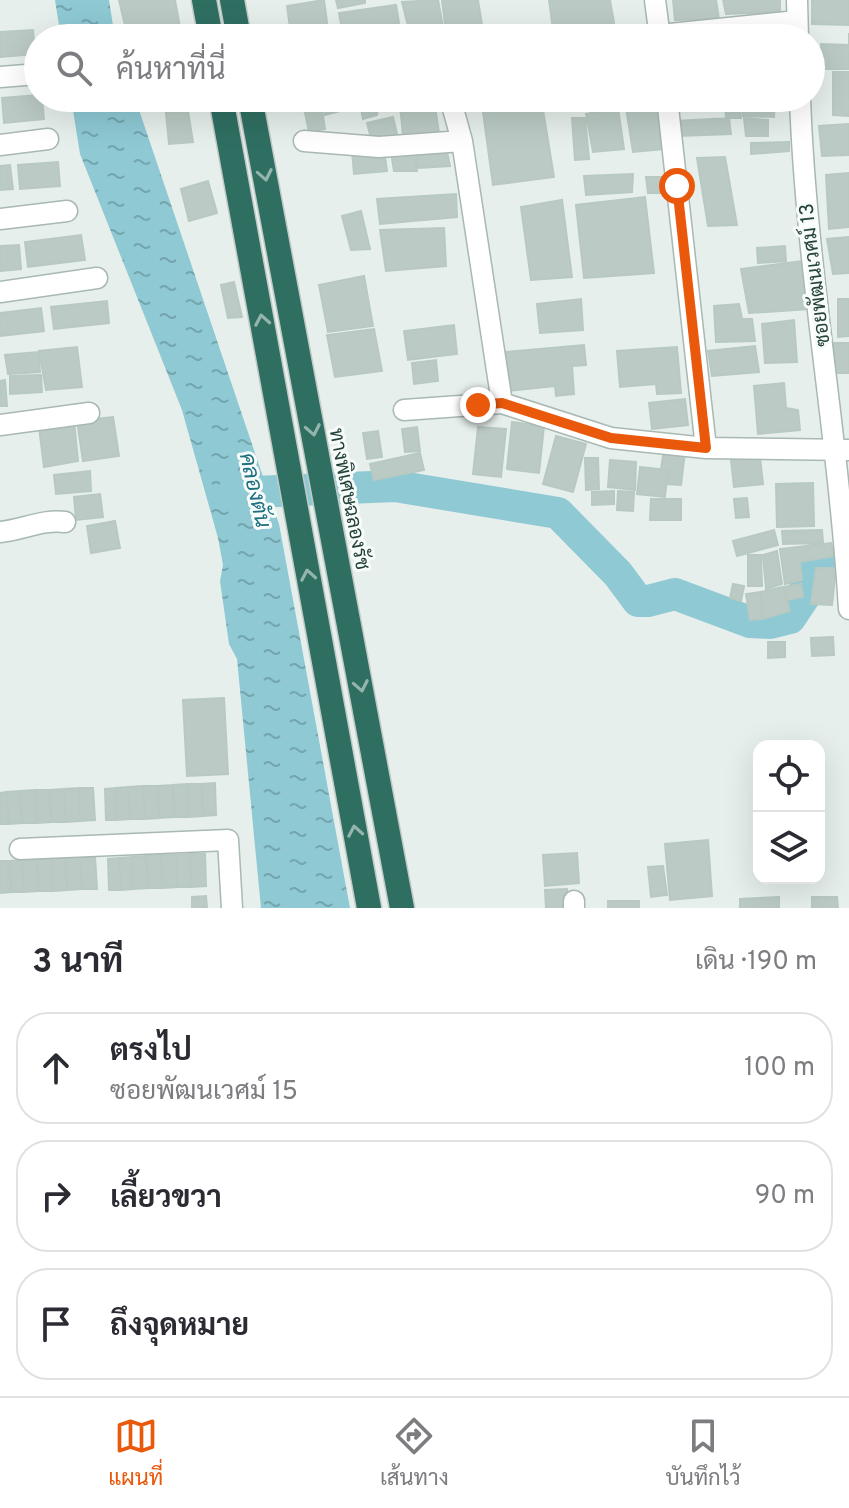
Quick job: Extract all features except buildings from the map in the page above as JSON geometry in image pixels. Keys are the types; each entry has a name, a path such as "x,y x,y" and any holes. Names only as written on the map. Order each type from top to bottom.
{"highway":[{"path":"204,0 208,24"},
{"path":"232,0 236,24"},
{"path":"224,112 369,908"},
{"name":"ทางพิเศษฉลองรัช","path":"253,112 402,908"}],"street":[{"path":"655,0 658,24"},
{"path":"797,0 797,24"},
{"path":"0,77 24,75"},
{"path":"454,112 462,141 502,403"},
{"path":"669,112 706,448"},
{"name":"ซอยพัฒนเวศม์ 13","path":"801,112 803,178 842,450 843,544 849,609"},
{"path":"0,145 48,139"},
{"path":"304,141 379,147 462,141"},
{"path":"0,219 67,211"},
{"path":"0,292 97,278"},
{"path":"404,410 502,403 611,438 706,448 842,450"},
{"path":"0,425 89,413"},
{"path":"0,532 20,530 51,520 65,522"},
{"path":"20,849 228,840 232,908"}],"water":[{"path":"55,0 109,0 113,24 59,24"},
{"name":"คลองตัน","path":"73,112 140,112 279,524 350,908 261,908 237,659 229,644 220,581 223,565 218,538 182,410 80,154"}],"waterway":[{"name":"คลองตัน","path":"233,493 395,486 558,513 618,574 638,601 675,594 750,622 770,623 790,618 804,597 808,566 824,562 849,563"}],"route":[{"path":"478,405 502,403 611,438 706,448 677,186"}]}
